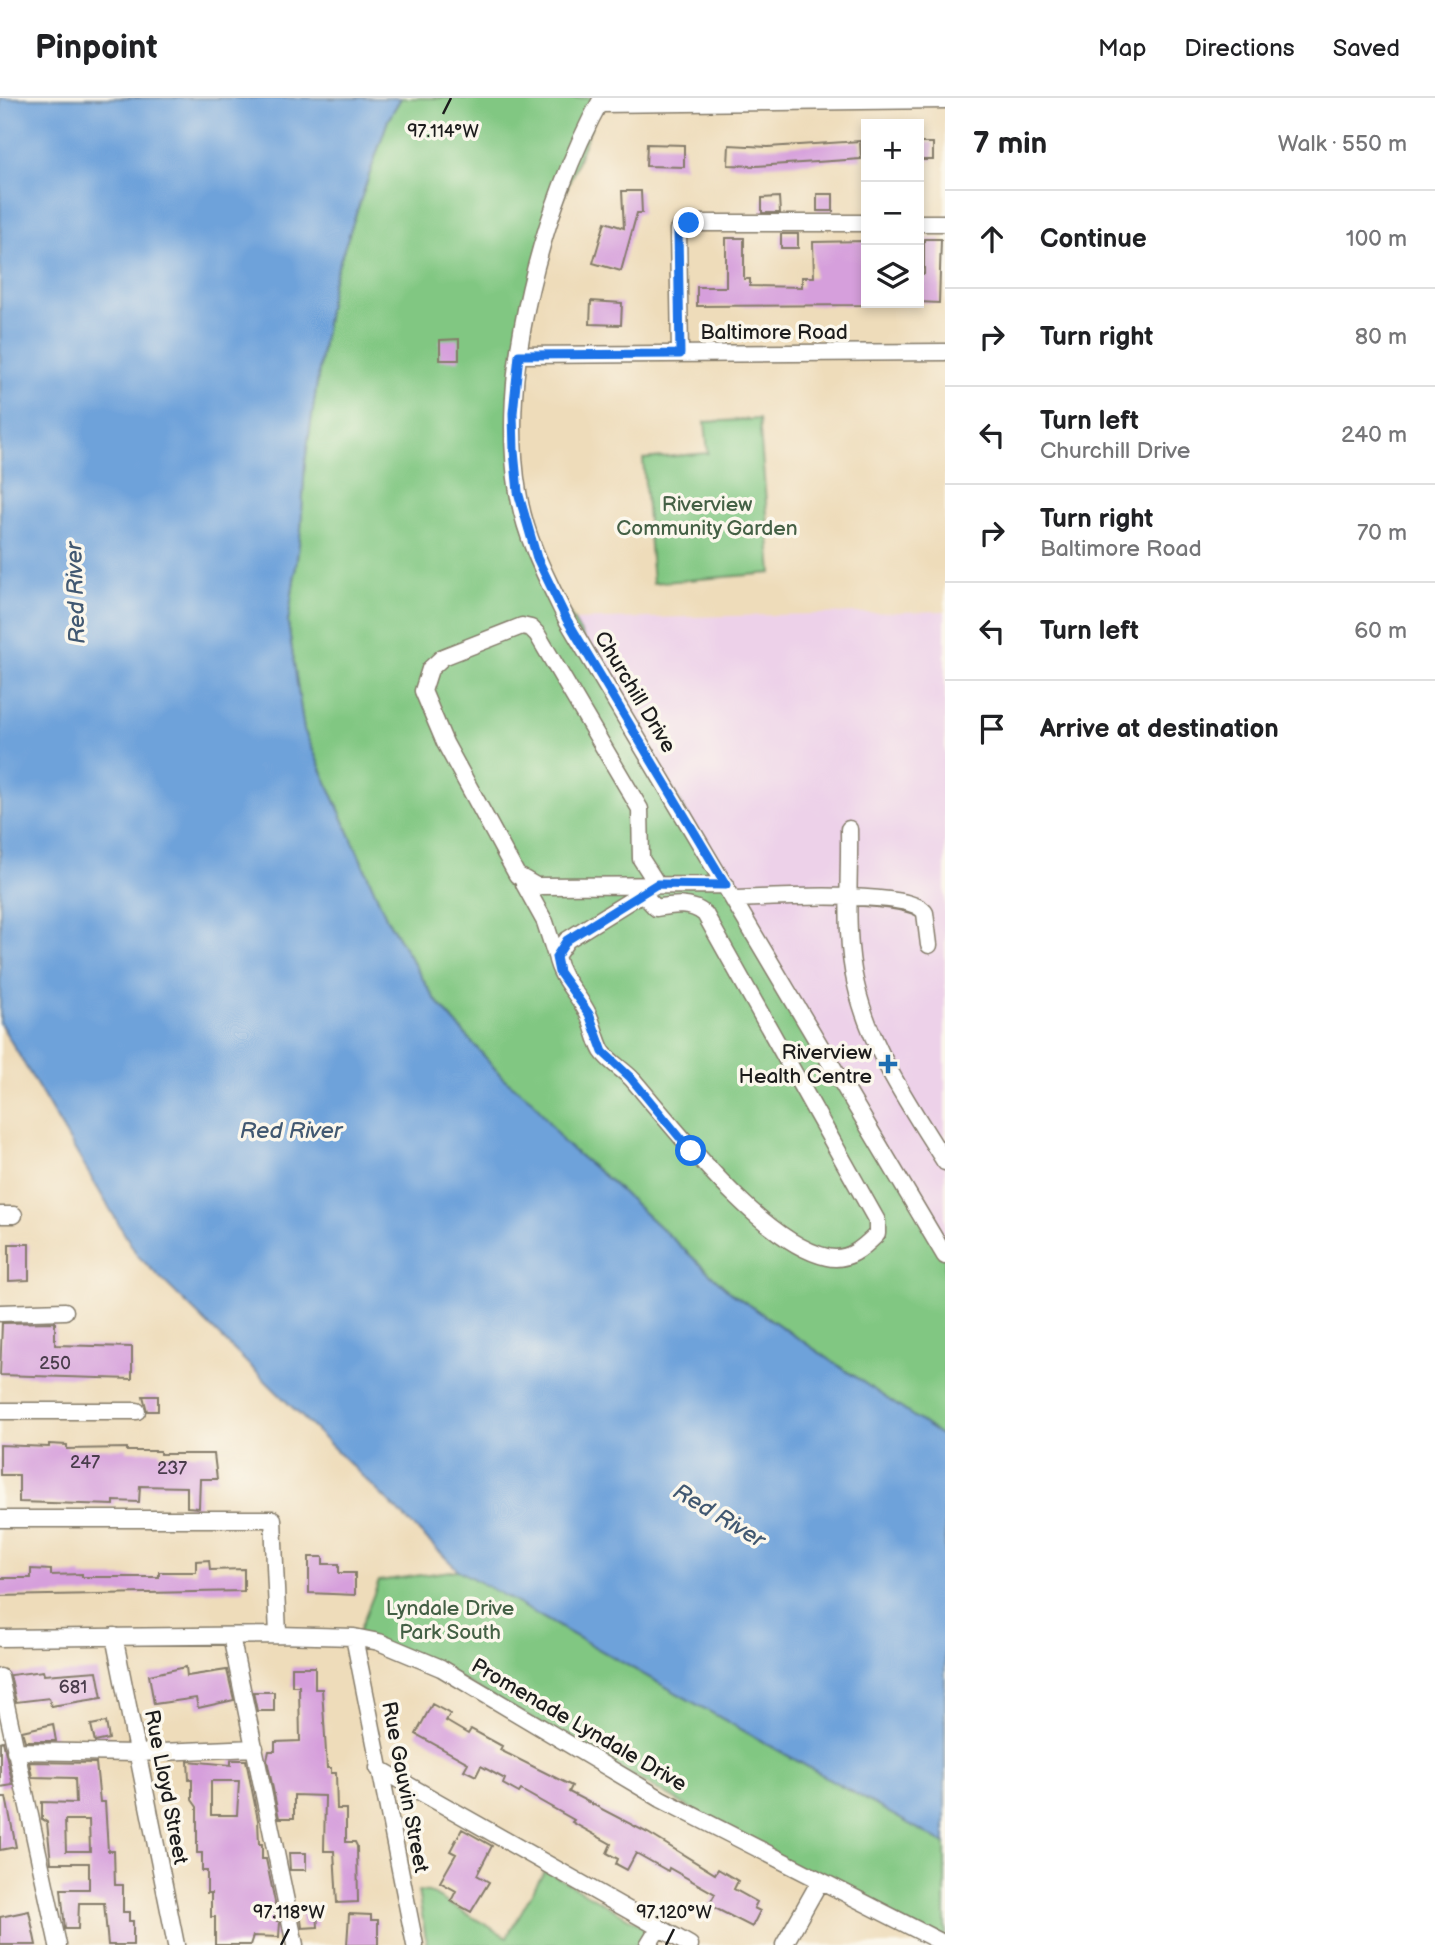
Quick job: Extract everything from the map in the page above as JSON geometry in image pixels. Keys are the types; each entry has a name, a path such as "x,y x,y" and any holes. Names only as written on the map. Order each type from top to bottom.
{"street":[{"path":"600,101 945,100"},
{"name":"Churchill Drive","path":"600,101 574,152 552,214 519,355 513,413 514,451 518,492 537,558 567,620 945,1256"},
{"path":"680,354 678,230 689,223 861,223"},
{"path":"924,223 945,223"},
{"name":"Baltimore Road","path":"519,355 945,352"},
{"path":"657,884 641,859 640,809 531,628 522,626 443,657 430,669 422,691 444,743 517,875 536,886 657,884 731,892 850,895 923,908 928,920 929,945"},
{"path":"849,829 851,960 864,1014 916,1116 945,1162"},
{"path":"526,880 524,884 545,922 559,972 589,1014 603,1052 630,1077 691,1151 744,1203 797,1245 828,1258 849,1257 877,1234 877,1221 705,914 697,907 676,905 656,908 642,893"},
{"path":"556,957 567,940 657,884"},
{"path":"0,1313 65,1311"},
{"path":"0,1411 137,1411"},
{"path":"0,1519 272,1519 278,1635"},
{"name":"Promenade Lyndale Drive","path":"0,1639 278,1635 354,1637 379,1642 441,1668 661,1799 945,1944"},
{"name":"Rue Lloyd Street","path":"114,1636 176,1945"},
{"path":"231,1636 295,1945"},
{"name":"Rue Gauvin Street","path":"354,1637 415,1945"},
{"path":"0,1677 58,1945"},
{"path":"15,1751 137,1753 255,1748"},
{"path":"379,1768 690,1945"},
{"path":"783,1945 820,1881"},
{"path":"649,1945 659,1927"}],"shaded area":[{"name":"Riverview Health Centre","path":"945,611 945,1256 567,620"}],"green space":[{"path":"401,98 602,98 538,263 514,451 537,558 945,1256 945,1438 730,1292 611,1182 564,1143 533,1102 503,1078 434,998 386,917 304,730 288,623 301,530 305,462 332,284 388,120"},
{"name":"Riverview Community Garden","path":"759,419 772,573 653,583 643,459 708,453 705,422"},
{"name":"Lyndale Drive Park South","path":"458,1570 945,1844 945,1944 820,1881 441,1668 356,1639 379,1581"},
{"path":"545,1870 648,1929 638,1945 427,1945 418,1891 429,1892 507,1937"}],"water":[{"name":"Red River","path":"0,98 401,98 388,120 332,284 305,462 301,530 288,623 304,730 386,917 434,998 503,1078 533,1101 564,1143 611,1182 730,1292 945,1438 945,1844 458,1570 137,1255 0,1023"}],"building":[{"path":"860,141 861,159 756,166 728,165 729,145 768,147"},
{"path":"924,143 933,143 933,160 924,160"},
{"path":"647,144 684,145 684,167 646,166"},
{"path":"622,191 641,191 642,213 637,213 621,271 593,263 605,222 624,228"},
{"path":"817,194 833,194 833,211 817,211"},
{"path":"779,197 780,213 762,213 762,198"},
{"path":"781,234 798,234 798,248 781,248"},
{"path":"726,238 744,238 744,279 750,279 750,286 802,287 802,277 814,277 813,242 861,241 861,305 697,306 697,287 726,287"},
{"path":"924,239 941,239 939,303 924,302"},
{"path":"591,301 622,303 621,325 590,324"},
{"path":"459,339 459,360 440,360 440,340"},
{"path":"9,1244 29,1244 29,1280 9,1281"},
{"path":"55,1322 55,1345 132,1347 132,1379 0,1375 2,1323"},
{"path":"143,1396 158,1396 158,1411 147,1411"},
{"path":"49,1444 67,1445 67,1449 127,1448 127,1451 160,1451 160,1454 214,1454 217,1479 200,1479 199,1508 187,1507 187,1487 140,1486 139,1502 114,1501 114,1505 19,1502 19,1475 0,1475 0,1445 49,1447"},
{"path":"309,1557 323,1557 323,1564 339,1564 339,1573 355,1573 355,1595 309,1593"},
{"path":"209,1560 210,1570 244,1569 244,1591 0,1596 0,1578 31,1578 31,1569 51,1570 51,1575 82,1574 82,1577 159,1577 159,1572 196,1572 196,1561"},
{"path":"186,1667 187,1676 227,1670 234,1700 198,1708 196,1698 154,1704 149,1675"},
{"path":"292,1667 315,1667 315,1689 322,1689 327,1768 331,1768 331,1773 336,1773 337,1809 346,1809 346,1842 355,1842 357,1846 358,1902 337,1903 334,1851 324,1851 325,1796 294,1795 294,1818 279,1818 267,1760 269,1751 275,1751 275,1742 300,1741 299,1686 292,1686"},
{"path":"43,1671 44,1675 97,1671 102,1698 51,1706 49,1698 16,1702 10,1675"},
{"path":"253,1692 274,1692 274,1711 257,1711"},
{"path":"432,1704 450,1714 446,1721 468,1734 471,1729 502,1746 500,1750 572,1786 569,1792 648,1833 715,1874 718,1869 738,1881 734,1889 757,1902 754,1908 760,1911 752,1927 709,1905 715,1894 669,1868 668,1871 636,1853 627,1870 616,1864 618,1859 607,1853 611,1844 572,1822 574,1820 521,1790 519,1793 503,1784 505,1779 481,1766 476,1776 464,1770 468,1763 416,1734"},
{"path":"106,1722 109,1739 95,1742 91,1725"},
{"path":"53,1724 56,1741 25,1741 22,1731"},
{"path":"3,1741 13,1785 0,1787 0,1742"},
{"path":"231,1760 246,1760 258,1820 259,1844 262,1844 262,1859 266,1859 275,1902 275,1920 280,1922 279,1937 253,1936 250,1945 215,1945 215,1917 211,1917 211,1893 207,1893 207,1871 202,1871 202,1853 197,1853 197,1807 192,1800 192,1780 189,1780 188,1761 231,1765","holes":["211,1781 239,1781 237,1815 211,1815"]},
{"path":"29,1762 96,1763 100,1802 105,1802 108,1851 114,1851 115,1885 123,1885 123,1912 129,1912 129,1921 133,1921 133,1945 108,1945 104,1903 79,1903 78,1929 65,1929 61,1889 89,1889 89,1863 51,1863 47,1822 42,1819 42,1802 76,1803 75,1778 32,1777","holes":["65,1820 89,1820 90,1851 66,1851"]},
{"path":"0,1797 6,1797 16,1847 0,1850"},
{"path":"462,1829 492,1846 477,1875 489,1882 471,1912 451,1901 456,1891 440,1882 456,1854 450,1851"},
{"path":"289,1853 306,1853 306,1870 290,1870"},
{"path":"317,1910 318,1927 302,1928 300,1911"},
{"path":"29,1911 36,1945 0,1945 0,1917"},
{"path":"349,1914 371,1915 371,1920 378,1920 378,1945 347,1945"}],"place":[{"name":"Riverview Health Centre","path":"888,1064"}],"route":[{"path":"689,223 678,230 680,354 519,355 513,413 518,492 537,558 567,620 726,885 657,884 567,940 556,957 559,972 589,1014 603,1052 630,1077 691,1151"}]}
